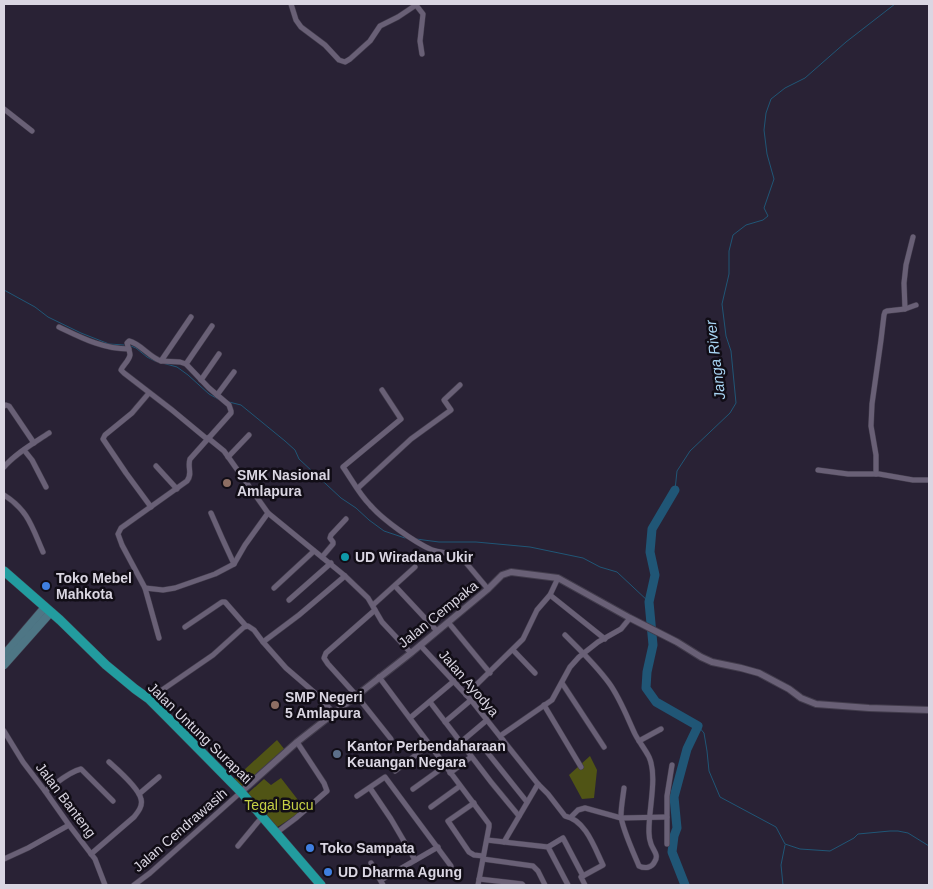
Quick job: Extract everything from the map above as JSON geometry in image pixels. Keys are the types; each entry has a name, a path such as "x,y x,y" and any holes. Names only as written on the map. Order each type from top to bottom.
{"highway":[{"name":"Jalan Untung Surapati","path":"4,571 106,665 149,699 241,792 321,885"}],"main road":[{"path":"4,655 48,610"},
{"path":"4,665 48,610"}],"street":[{"path":"291,4 296,20 301,27 325,45 339,60 345,62 370,41 380,26 398,17 416,4 423,14 420,41 422,54"},
{"path":"4,109 32,131"},
{"path":"905,309 904,283 913,237"},
{"path":"876,474 876,455 871,426 884,312 905,309 916,305"},
{"path":"161,361 191,318"},
{"path":"186,364 212,326"},
{"path":"59,327 95,344 110,348 128,346"},
{"path":"159,638 145,588 118,534 121,528 190,478 188,463 190,459 208,438 229,416 231,411 227,403 216,395 186,364 161,361 130,341 128,346 129,358 121,368 122,372 208,438 222,449 268,513 346,576 368,598 382,622 411,653"},
{"path":"201,380 219,354"},
{"path":"216,395 234,372"},
{"path":"358,488 411,439 451,410 444,400 460,385"},
{"path":"382,390 401,419 343,467 370,506 412,538 432,550 462,558 488,589"},
{"path":"149,393 132,413 105,435 103,439 151,507"},
{"path":"4,406 9,406 34,443"},
{"path":"4,467 24,450 49,433"},
{"path":"228,457 249,435"},
{"path":"24,450 32,460 46,487"},
{"path":"156,466 176,489"},
{"path":"818,470 929,480"},
{"path":"4,495 25,513 43,552"},
{"path":"211,513 234,564"},
{"path":"145,588 163,590 175,588 215,574 234,564 268,513"},
{"path":"322,557 333,544 331,536 346,520"},
{"path":"274,588 314,551"},
{"path":"289,600 331,563"},
{"path":"391,739 356,695 325,661 325,656 415,567"},
{"name":"Jalan Cempaka","path":"241,792 297,742 411,653 488,589 502,575 511,572 558,578 637,622 678,642 701,657 712,662 759,673 789,689 800,698 816,704 929,710"},
{"path":"263,642 346,576"},
{"path":"466,695 524,639 538,610 550,595 558,578"},
{"path":"395,586 437,630"},
{"path":"550,595 605,639"},
{"path":"185,627 222,602 226,602 246,626 254,630 286,668 315,692 334,713"},
{"name":"Jalan Ayodya","path":"501,738 552,700 570,667 583,653 622,629 630,618"},
{"path":"448,622 490,673"},
{"path":"149,699 213,655 246,626"},
{"path":"565,635 597,668 612,687 639,741 650,758 652,791 649,831 656,858 654,864 644,868 639,866 621,818 624,788"},
{"name":"Jalan Ayodya","path":"420,645 466,695 565,816 571,817 584,829 603,866 583,876"},
{"path":"513,650 535,673"},
{"path":"379,677 489,824 478,885"},
{"path":"410,718 454,681"},
{"path":"562,682 604,747"},
{"path":"445,722 470,700"},
{"path":"430,702 490,782 519,816"},
{"path":"544,705 581,767"},
{"path":"461,742 486,720"},
{"path":"639,741 661,729"},
{"name":"Jalan Banteng","path":"4,731 23,762 95,859 105,885"},
{"path":"501,738 487,752 527,802"},
{"path":"276,833 326,791 324,783 297,742"},
{"path":"395,771 429,745"},
{"path":"450,774 471,757"},
{"path":"91,854 139,811 142,801 139,794 126,778 109,762"},
{"path":"668,844 667,796 672,765"},
{"path":"412,789 445,766"},
{"path":"46,791 71,773 81,769 112,801"},
{"path":"139,794 159,777"},
{"path":"357,796 386,777 451,866"},
{"path":"504,842 538,784"},
{"path":"431,807 460,786"},
{"path":"370,788 415,860"},
{"name":"Jalan Cendrawasih","path":"134,885 241,792"},
{"path":"474,803 448,821 469,852 483,858 533,866 538,871 545,885"},
{"path":"571,817 578,810 585,808 621,818 667,817"},
{"path":"238,846 262,816"},
{"path":"4,859 69,825"},
{"path":"486,840 548,847 563,838 583,876 581,877 585,885"},
{"path":"371,863 382,883 415,860 438,847"},
{"path":"548,847 568,885"},
{"path":"479,879 523,885"}],"green space":[{"path":"277,740 285,750 239,788 233,780"},
{"path":"590,756 597,770 594,798 582,799 569,775"},
{"name":"Tegal Bucu","path":"281,778 305,809 276,828 246,795 264,779 271,785"}],"waterway":[{"name":"Janga River","path":"675,490 677,471 690,451 730,413 736,403 731,351 726,336 722,304 729,274 729,251 733,235 746,225 763,220 768,216 764,208 774,179 767,154 764,130 766,113 771,99 785,88 805,78 846,42 895,4"},
{"path":"4,290 35,307 48,317 81,333 109,344 124,345"},
{"path":"131,346 155,361 177,367 209,394 218,399"},
{"path":"229,402 241,405 285,441 295,450 299,459 341,498 369,520 384,531 405,538"},
{"name":"Janga River","path":"675,490 652,529 650,552 655,575 649,602 653,645 647,672 646,688 656,702 698,726 687,749 674,797 677,828 672,852 685,885"},
{"path":"416,539 530,547 583,558 600,567 617,572 649,602"},
{"path":"698,726 704,733 709,771 720,797 776,827 785,844 800,849 830,851 858,834 898,831 908,833 929,846"},
{"path":"783,885 781,865 785,845"}],"place":[{"name":"SMK Nasional Amlapura","path":"227,483"},
{"name":"UD Wiradana Ukir","path":"345,557"},
{"name":"Toko Mebel Mahkota","path":"46,586"},
{"name":"SMP Negeri 5 Amlapura","path":"275,705"},
{"name":"Kantor Perbendaharaan Keuangan Negara","path":"337,754"},
{"name":"Toko Sampata","path":"310,848"},
{"name":"UD Dharma Agung","path":"328,872"}]}
